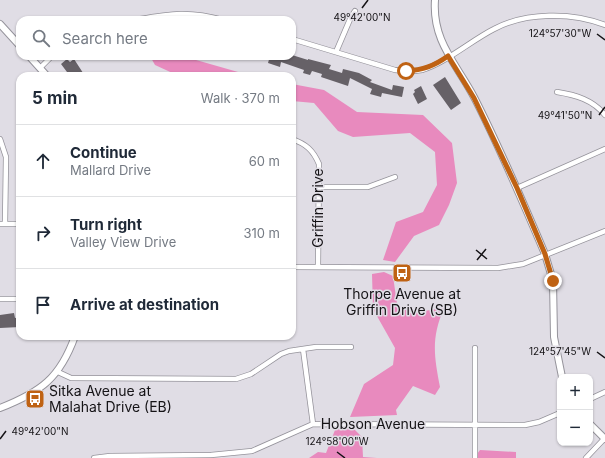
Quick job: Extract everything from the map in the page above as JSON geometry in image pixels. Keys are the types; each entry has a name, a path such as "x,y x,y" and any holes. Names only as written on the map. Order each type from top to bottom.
{"street":[{"path":"435,0 434,14 436,26 448,56 474,98 517,188 545,254 553,281 554,337 561,374"},
{"path":"336,52 355,11"},
{"path":"156,16 173,13 189,13 204,16"},
{"path":"296,40 394,70 406,71 421,70 436,65 494,28 511,22 546,16 573,17 605,25"},
{"path":"0,24 16,42"},
{"path":"33,60 44,72"},
{"path":"40,68 48,60"},
{"path":"557,92 572,94 591,102 605,115"},
{"path":"0,139 6,157 3,224 16,224"},
{"name":"Griffin Drive","path":"296,141 305,144 314,153 319,164 318,267"},
{"path":"517,188 605,149"},
{"path":"319,187 368,187 395,177"},
{"path":"296,267 477,269 523,264 605,231"},
{"path":"0,299 16,299"},
{"path":"0,408 33,393 58,372 68,356 74,340"},
{"path":"58,372 71,378 236,379 251,374 281,354 303,349 351,347"},
{"path":"475,348 475,458"},
{"path":"303,349 313,424"},
{"path":"593,398 605,392"},
{"name":"Hobson Avenue","path":"94,458 110,456 211,455 252,450 313,424 525,425 539,422 557,414"},
{"path":"586,458 605,439 593,427"}],"shaded area":[{"path":"152,60 196,60 238,72 170,72 155,65"},
{"path":"296,85 324,90 357,112 423,115 452,143 457,183 449,205 439,225 414,236 395,262 383,260 396,222 423,212 437,185 435,152 410,133 353,137 338,131 314,103 296,101"},
{"path":"384,272 393,276 397,304 410,313 444,308 435,338 436,366 440,387 435,395 413,386 396,410 397,415 350,417 364,384 393,365 395,348 373,309 372,274"},
{"path":"351,426 362,437 363,457 377,458 309,458 318,452 326,453 335,430"},
{"path":"480,450 516,452 516,458 474,458"}],"building":[{"path":"296,56 308,59 331,65 329,69 342,73 343,69 359,73 372,80 370,82 392,90 393,85 404,87 402,97 382,93 381,97 370,94 372,89 350,78 348,86 321,77 322,74 312,71 310,75 303,73 304,70 281,62 280,67 268,63 269,60 296,60"},
{"path":"66,60 70,62 75,60 82,72 67,72 61,64"},
{"path":"445,77 461,103 451,110 433,85"},
{"path":"421,86 427,99 418,104 413,94 415,92 414,90"},
{"path":"14,313 16,318 16,327 0,328 0,315"}],"place":[{"name":"Thorpe Avenue at Griffin Drive (SB)","path":"402,273"},
{"name":"Sitka Avenue at Malahat Drive (EB)","path":"35,399"}],"route":[{"path":"406,71 421,70 436,65 448,56 474,98 517,188 545,254 553,281"}]}
